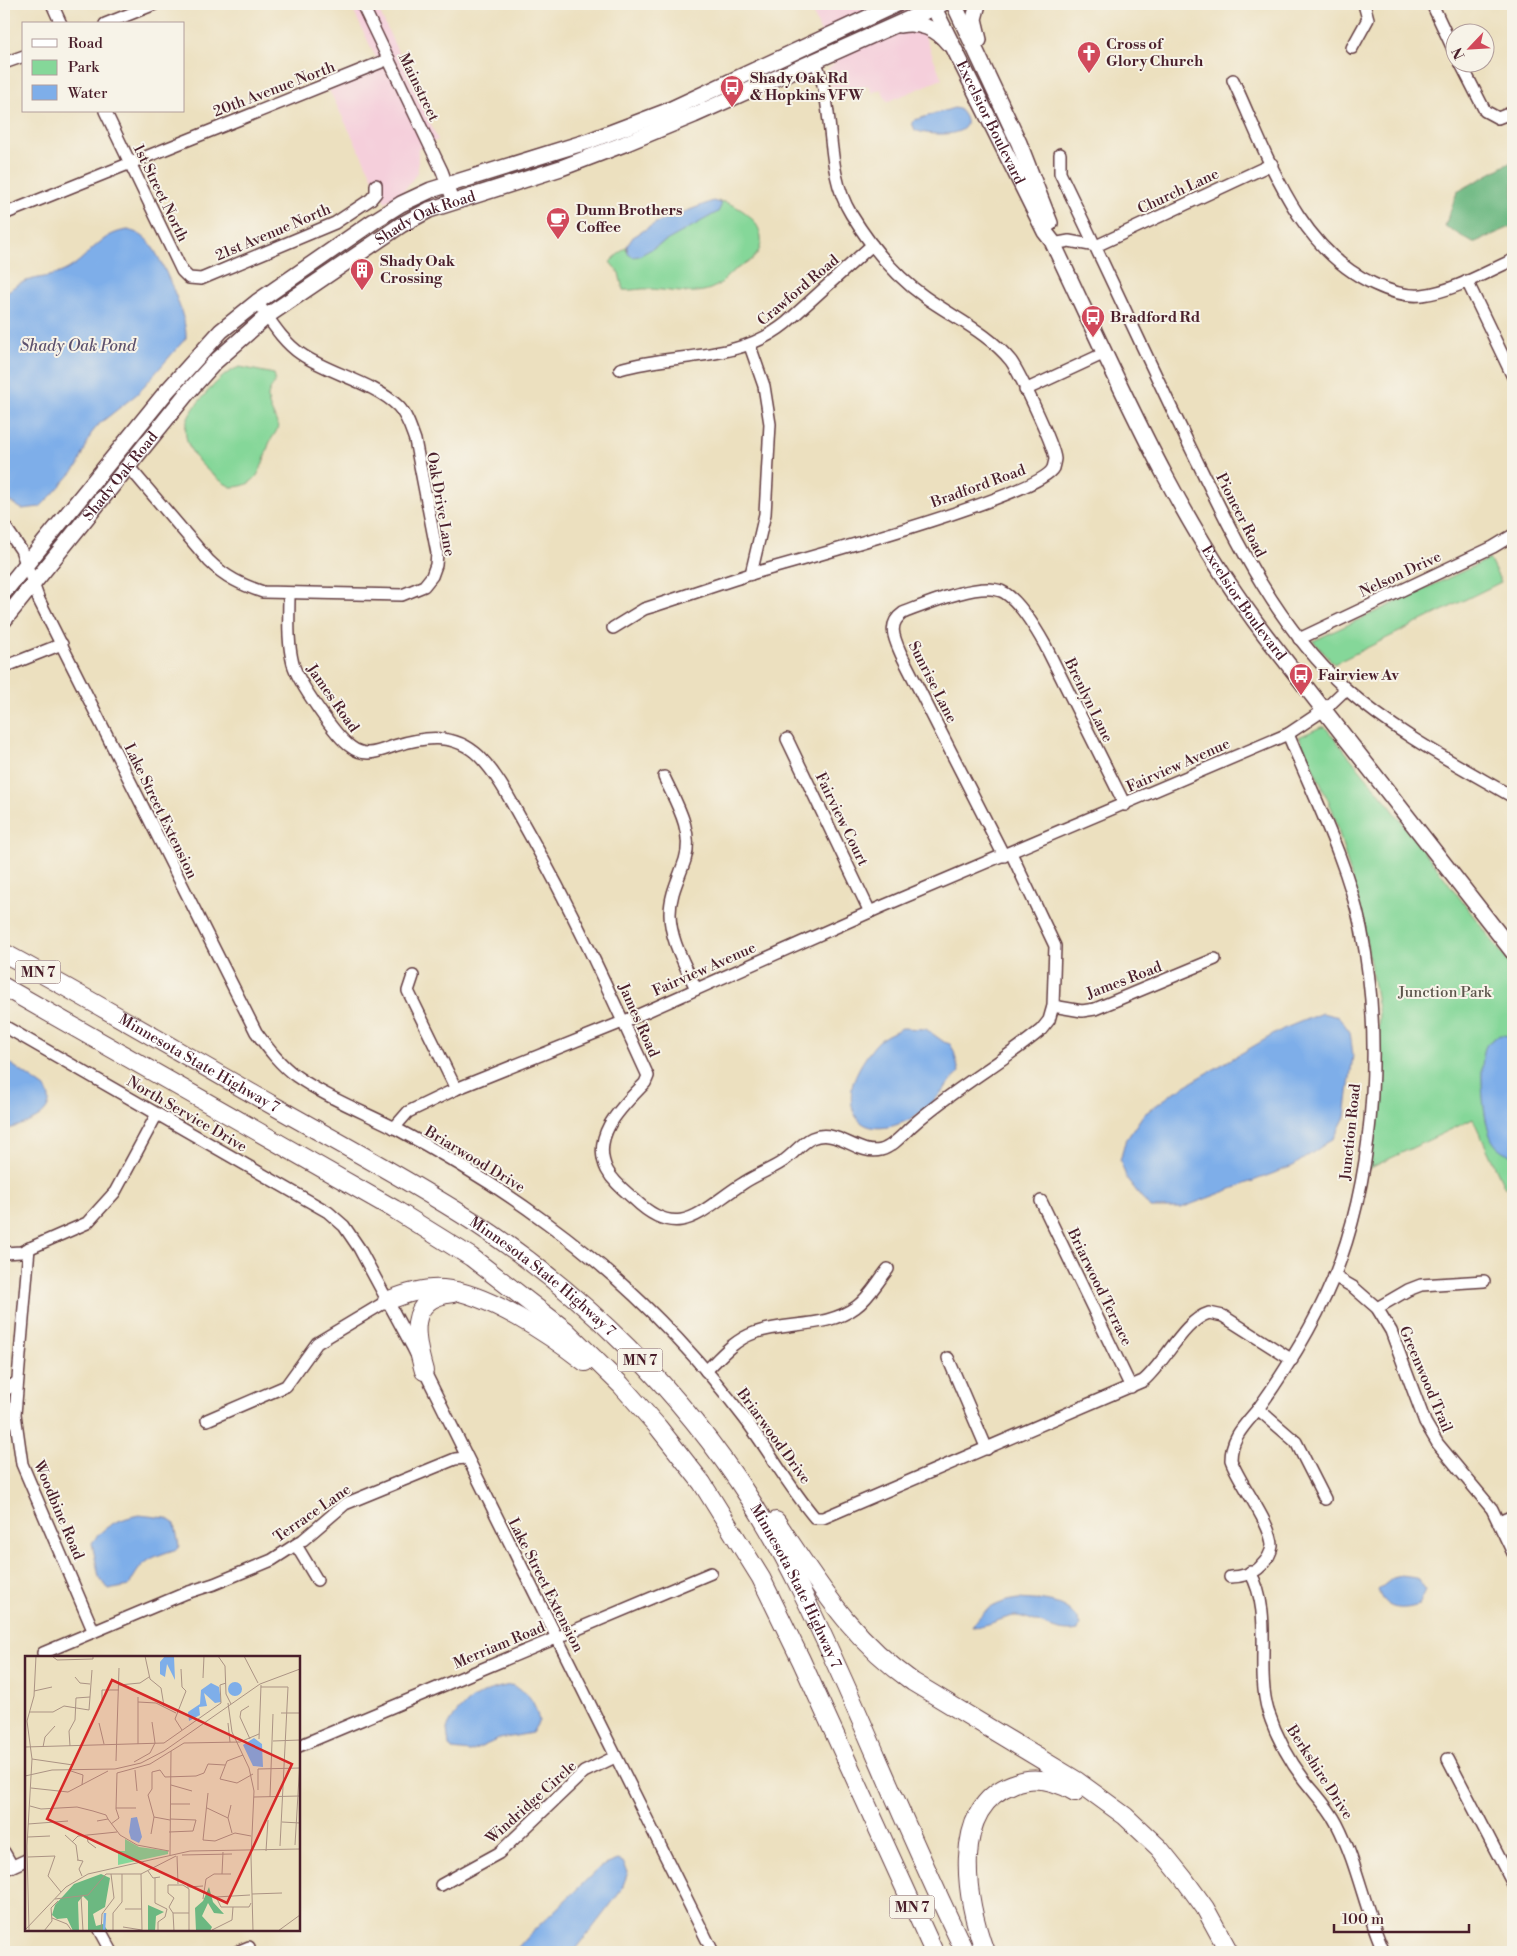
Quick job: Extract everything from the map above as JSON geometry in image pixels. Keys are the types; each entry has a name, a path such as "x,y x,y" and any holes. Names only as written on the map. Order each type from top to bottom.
{"highway":[{"name":"Minnesota State Highway 7","path":"4,953 476,1223 519,1254 580,1303 623,1343 682,1408 751,1502 800,1588 965,1952"},
{"name":"Minnesota State Highway 7","path":"4,987 394,1209 471,1257 565,1330 614,1378 658,1428 717,1505 761,1578 801,1660 934,1952"},
{"path":"387,1301 414,1292 433,1289 461,1293 492,1305 536,1328 598,1372 658,1428"},
{"path":"424,1371 415,1331 419,1316 428,1303 435,1298 461,1293"},
{"path":"682,1408 741,1472 828,1600 864,1641 887,1663 913,1682 1077,1781 1125,1816 1159,1848 1184,1879 1205,1908 1229,1952"},
{"path":"985,1952 970,1890 968,1857 974,1824 981,1808 1000,1790 1015,1783 1033,1780 1064,1785 1092,1803 1133,1836 1178,1885 1202,1920 1219,1952"},
{"path":"891,1861 928,1952"}],"main road":[{"name":"Shady Oak Road","path":"4,592 194,359 221,331 257,302 394,209 447,184 589,141 665,112 882,8 897,4"},
{"name":"Excelsior Boulevard","path":"954,4 1019,144 1052,229 1053,242"},
{"path":"978,4 974,12 974,28 1005,96 1019,144"},
{"name":"Shady Oak Road","path":"4,620 215,362 267,316 401,225 429,210 453,201 553,170 624,144 889,28 936,5"},
{"name":"Excelsior Boulevard","path":"936,5 957,54 1028,200 1045,232 1053,242 1167,481 1200,540 1250,615 1513,952"},
{"path":"889,28 909,23 929,28 944,37 957,54"}],"street":[{"path":"52,4 60,22"},
{"path":"110,22 156,4"},
{"name":"Mainstreet","path":"362,4 447,184 453,201"},
{"path":"1352,48 1368,19 1364,4"},
{"path":"1432,4 1444,30"},
{"path":"4,63 22,57"},
{"name":"20th Avenue North","path":"4,214 389,59"},
{"name":"Bradford Road","path":"613,628 644,609 973,506 1027,486 1046,476 1053,468 1055,458 1012,363 996,345 912,288 872,245 851,214 840,191 826,91 814,61"},
{"path":"1465,72 1484,111 1498,118 1513,112"},
{"path":"1233,80 1297,214 1310,233 1332,256 1364,279 1402,294 1419,295 1444,290 1513,260"},
{"name":"1st Street North","path":"105,112 182,272 189,278 196,280"},
{"name":"Pioneer Road","path":"1060,154 1060,172 1225,519 1263,588 1299,639 1346,689 1414,739 1513,797"},
{"name":"Church Lane","path":"1096,246 1272,164"},
{"name":"21st Avenue North","path":"196,280 335,224 372,199 376,193 376,186"},
{"path":"1053,242 1096,246"},
{"name":"Crawford Road","path":"620,369 639,363 728,351 750,346 780,328 872,245"},
{"path":"1467,281 1513,378"},
{"name":"Oak Drive Lane","path":"128,467 221,572 248,587 263,592 402,595 424,586 432,576 437,553 415,440 409,422 400,407 386,397 303,355 281,335 257,302"},
{"path":"750,346 764,386 770,424 765,514 751,574"},
{"path":"1025,390 1106,353"},
{"name":"Lake Street Extension","path":"4,524 21,550 33,585 242,1005 256,1032 268,1048"},
{"name":"Nelson Drive","path":"1299,639 1493,547 1513,535"},
{"name":"Sunrise Lane","path":"1022,610 1002,591 982,590 937,601 904,613 896,618 892,625 894,638 900,654 1055,946 1054,1006"},
{"name":"James Road","path":"289,593 288,642 293,666 305,688 339,736 350,747 360,752 370,753 420,738 435,737 459,744 477,754 492,771 540,853 624,1021 648,1076 645,1083 608,1125 603,1141 603,1159 616,1182 654,1216 667,1220 681,1221 695,1217 743,1183 783,1162 813,1138 830,1136 873,1151 890,1146 945,1097 1042,1030 1049,1020 1054,1006 1082,1011 1095,1009 1215,958"},
{"name":"Brenlyn Lane","path":"1022,610 1045,645 1125,805"},
{"path":"4,666 38,656 62,644"},
{"name":"Fairview Avenue","path":"394,1128 408,1112 456,1089 624,1021 870,912 1008,855 1288,734 1324,710 1346,689"},
{"name":"Junction Road","path":"1250,1572 1259,1568 1266,1560 1272,1544 1269,1533 1235,1472 1231,1460 1231,1448 1235,1436 1258,1409 1292,1360 1334,1276 1349,1233 1357,1202 1369,1121 1374,1039 1370,988 1361,928 1344,870 1288,734"},
{"name":"Fairview Court","path":"787,739 870,912"},
{"path":"664,777 683,819 688,846 672,896 671,927 675,942 696,989"},
{"path":"413,976 408,991 456,1089"},
{"name":"North Service Drive","path":"4,1026 328,1212 350,1233"},
{"name":"Briarwood Drive","path":"268,1048 295,1076 394,1128 498,1188 600,1265 647,1308 706,1371 744,1418 818,1520 1131,1386 1151,1374 1195,1320 1208,1313 1223,1316 1292,1360"},
{"path":"4,1253 21,1252 87,1223 115,1192 157,1114"},
{"name":"Briarwood Terrace","path":"1042,1201 1131,1386"},
{"name":"Lake Street Extension","path":"350,1233 424,1371 713,1952"},
{"name":"Woodbine Road","path":"29,1248 15,1414 22,1464 93,1630"},
{"path":"706,1371 733,1346 754,1333 823,1321 847,1313 858,1306 888,1269"},
{"name":"Greenwood Trail","path":"1334,1276 1352,1287 1377,1308 1391,1331 1425,1422 1438,1444 1481,1494 1499,1522 1513,1553"},
{"path":"1377,1308 1421,1284 1484,1281"},
{"path":"206,1420 286,1386 316,1343 387,1301"},
{"path":"948,1358 987,1448"},
{"path":"4,1391 17,1382"},
{"path":"1258,1409 1296,1442 1325,1499"},
{"name":"Terrace Lane","path":"43,1653 93,1630 272,1560 296,1545 331,1515 362,1496 455,1459 466,1458"},
{"path":"1499,1522 1513,1516"},
{"path":"296,1545 316,1580"},
{"path":"1230,1577 1240,1577 1250,1572"},
{"name":"Berkshire Drive","path":"1250,1572 1257,1584 1261,1609 1263,1684 1274,1726 1292,1761 1336,1822 1349,1848 1373,1928 1384,1952"},
{"name":"Merriam Road","path":"300,1746 711,1573"},
{"name":"Windridge Circle","path":"441,1885 499,1854 584,1772 615,1757"},
{"path":"1448,1759 1513,1884"},
{"path":"4,1852 8,1868 25,1860"},
{"path":"101,1931 112,1952"},
{"path":"237,1952 249,1947"}],"shaded area":[{"path":"350,4 376,4 438,140 418,149 418,172 402,193 385,202 326,84 379,64"},
{"path":"809,4 912,4 942,79 887,102 881,89 872,93 868,85 833,99 828,69 834,64"}],"green space":[{"path":"1513,161 1513,226 1473,243 1445,226 1457,192"},
{"path":"718,201 736,206 752,218 761,235 761,244 755,257 730,273 720,284 702,291 623,290 619,273 610,262 627,246 626,251 720,203"},
{"path":"240,367 274,374 275,380 268,400 278,427 258,474 248,484 231,487 214,476 198,460 191,451 185,431 189,417 209,390 223,376"},
{"path":"1489,559 1501,582 1334,664 1313,641"},
{"name":"Junction Park","path":"1325,727 1386,801 1513,968 1513,1184 1505,1188 1473,1119 1368,1169 1372,1145 1379,1014 1361,912 1333,811 1299,737"}],"water":[{"path":"954,108 959,109 965,119 966,126 961,130 953,133 932,134 915,130 912,123 915,120"},
{"path":"713,201 720,203 721,206 718,212 639,256 633,257 628,254 627,246 633,237 656,223"},
{"name":"Shady Oak Pond","path":"128,230 146,239 160,260 173,288 183,317 186,338 137,394 99,424 91,434 78,466 51,496 40,507 22,509 4,498 4,295 20,283 60,273 68,269 103,240 118,232"},
{"path":"1322,1013 1339,1017 1350,1032 1353,1055 1345,1117 1334,1138 1293,1166 1181,1208 1150,1208 1127,1179 1120,1161 1125,1142 1143,1115 1173,1093 1283,1029"},
{"path":"902,1028 926,1029 950,1044 954,1051 959,1072 932,1103 919,1114 889,1127 878,1128 868,1126 860,1122 854,1114 852,1087 856,1075 866,1056 879,1041"},
{"path":"1500,1035 1511,1036 1513,1040 1513,1155 1502,1151 1494,1143 1490,1136 1484,1110 1482,1064 1484,1052 1487,1044"},
{"path":"4,1059 45,1088 49,1097 45,1112 30,1122 4,1130"},
{"path":"139,1515 166,1518 175,1524 179,1546 177,1549 147,1561 129,1586 108,1590 99,1577 92,1543 101,1532 112,1524"},
{"path":"1401,1576 1417,1578 1426,1590 1419,1605 1400,1608 1384,1602 1378,1590 1393,1578"},
{"path":"1018,1599 1045,1601 1061,1606 1075,1616 1080,1624 1078,1630 1054,1629 1017,1616 972,1627 981,1615 992,1607"},
{"path":"511,1685 527,1694 533,1702 539,1721 532,1733 499,1739 470,1752 452,1750 449,1746 447,1729 458,1712 482,1694"},
{"path":"618,1860 623,1862 628,1872 621,1891 574,1952 514,1952 527,1937 600,1867"}],"place":[{"name":"Cross of Glory Church","path":"1089,74"},
{"name":"Shady Oak Rd & Hopkins VFW","path":"732,108"},
{"name":"Dunn Brothers Coffee","path":"558,240"},
{"name":"Shady Oak Crossing","path":"362,291"},
{"name":"Bradford Rd","path":"1093,338"},
{"name":"Fairview Av","path":"1301,696"}]}
